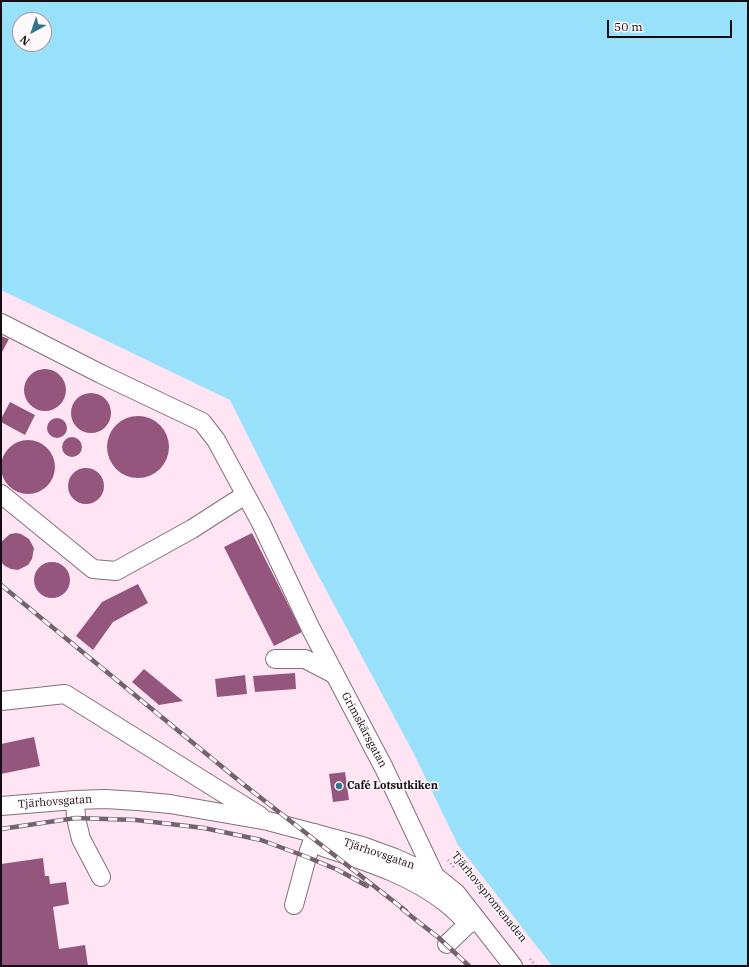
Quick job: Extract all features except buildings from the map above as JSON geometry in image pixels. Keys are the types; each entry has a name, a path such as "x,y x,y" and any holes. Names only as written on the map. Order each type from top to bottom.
{"street":[{"name":"Grimskärsgatan","path":"1,323 101,374 202,422 216,440 261,523 311,629 384,768 435,876"},
{"path":"1,494 93,569 116,571 192,529 245,496"},
{"path":"275,658 305,659 334,674"},
{"path":"1,701 65,694 268,821"},
{"name":"Tjärhovsgatan","path":"1,806 104,799 138,801 268,821 313,838 413,882 446,902 510,966"},
{"path":"75,800 76,818 81,839 101,877"},
{"name":"Tjärhovsgatan","path":"204,810 234,820 313,838 362,846 395,858 435,876 456,893 520,960"},
{"path":"294,905 313,838"},
{"path":"447,944 468,924"}],"path":[{"name":"Tjärhovspromenaden","path":"446,858 456,869"},
{"name":"Tjärhovspromenaden","path":"520,960 536,966"}],"water":[{"path":"1,1 748,1 748,966 552,966 458,845 413,752 308,556 230,400 1,290"}],"railway":[{"path":"1,585 243,784 406,911"},
{"path":"1,829 76,818 136,820 204,828 261,840 338,870 367,886"},
{"path":"402,909 439,938 469,966"}],"place":[{"name":"Café Lotsutkiken","path":"339,786"}]}
